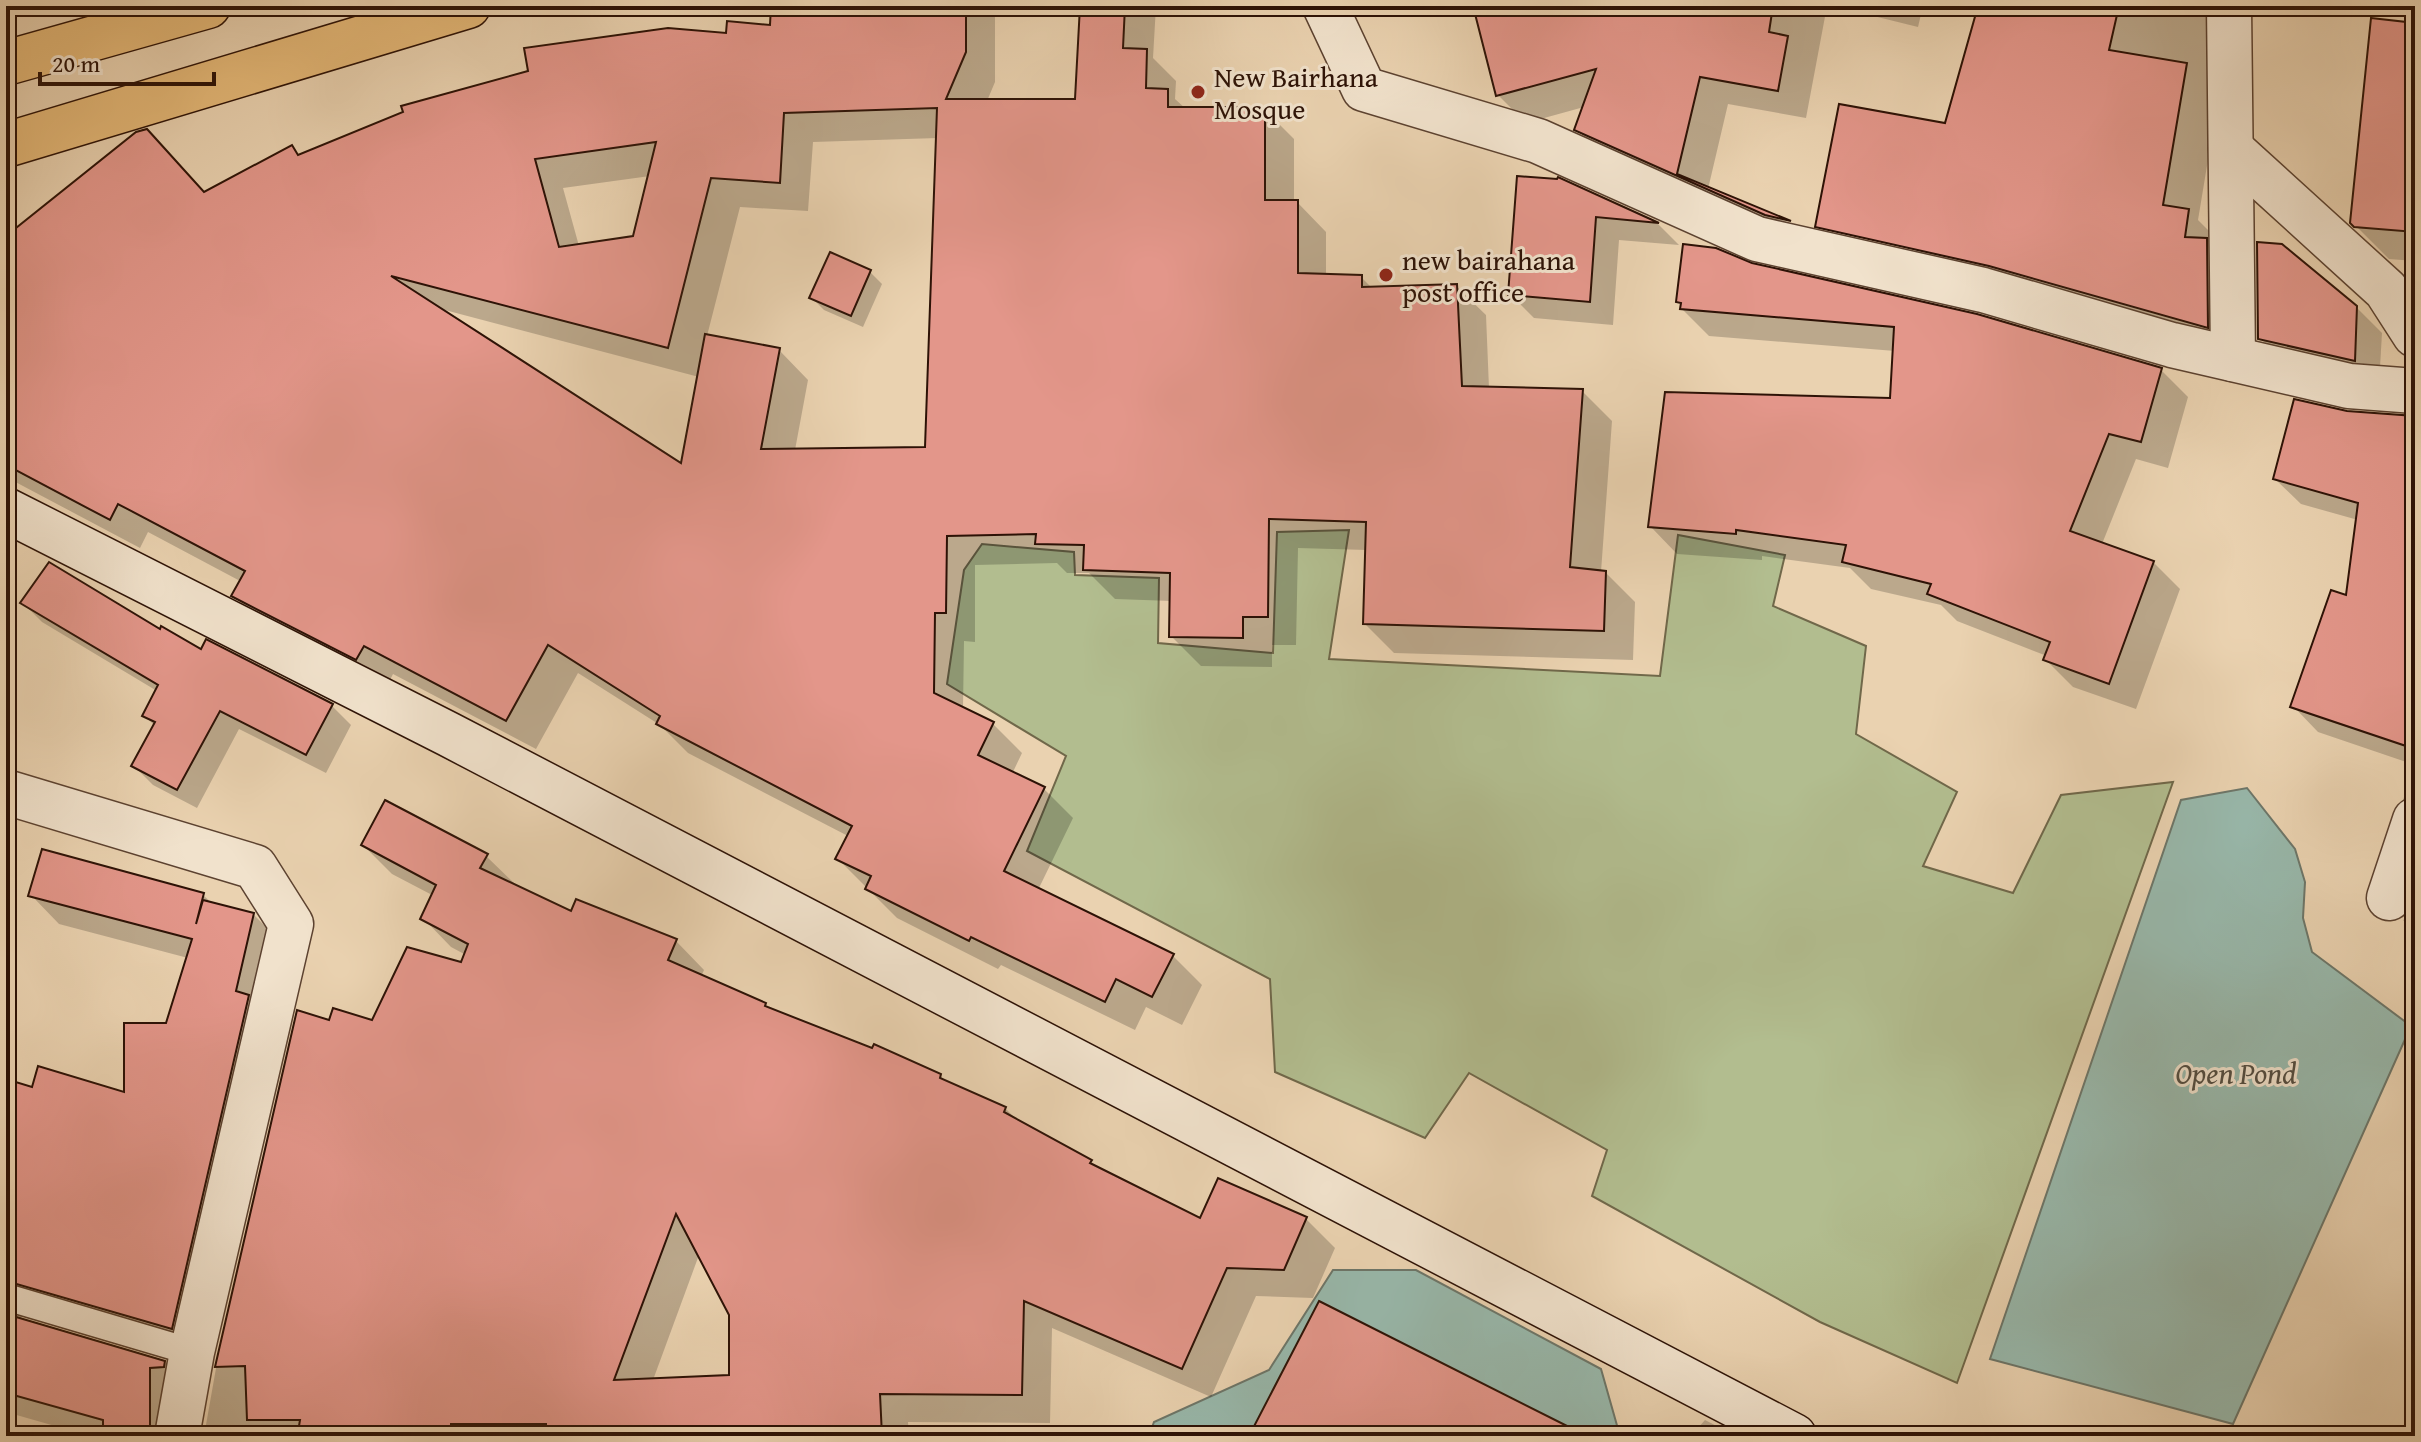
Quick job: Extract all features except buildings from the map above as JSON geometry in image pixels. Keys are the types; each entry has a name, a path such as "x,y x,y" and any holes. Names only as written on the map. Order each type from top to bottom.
{"main road":[{"path":"6,63 208,6"},
{"path":"6,145 468,6"}],"street":[{"path":"1325,6 1364,89 1538,141 1757,239 1983,290 2172,345 2349,386 2415,391"},
{"path":"2229,6 2233,359"},
{"path":"2231,149 2386,290 2415,335"},
{"path":"6,510 476,749 1794,1436"},
{"path":"6,792 255,867 291,924 188,1370 177,1436"},
{"path":"2389,898 2415,820"},
{"path":"188,1370 193,1436"}],"lane":[{"path":"6,1297 188,1370"}],"green space":[{"path":"1349,530 1329,659 1660,676 1678,535 1785,555 1773,606 1866,646 1856,734 1957,792 1923,866 2013,893 2061,795 2173,782 1957,1383 1820,1322 1592,1196 1607,1150 1469,1073 1425,1138 1275,1072 1270,979 1027,851 1066,756 947,684 964,570 982,544 1074,552 1075,575 1159,578 1158,643 1273,653 1277,532"}],"water":[{"name":"Open Pond","path":"2247,788 2295,849 2305,882 2303,918 2312,952 2411,1026 2233,1424 1990,1359 2181,800"},
{"path":"1333,1270 1416,1270 1601,1369 1620,1436 1149,1436 1154,1422 1269,1370"}],"place":[{"name":"New Bairhana Mosque","path":"1198,92"},
{"name":"new bairahana post office","path":"1386,275"}]}
